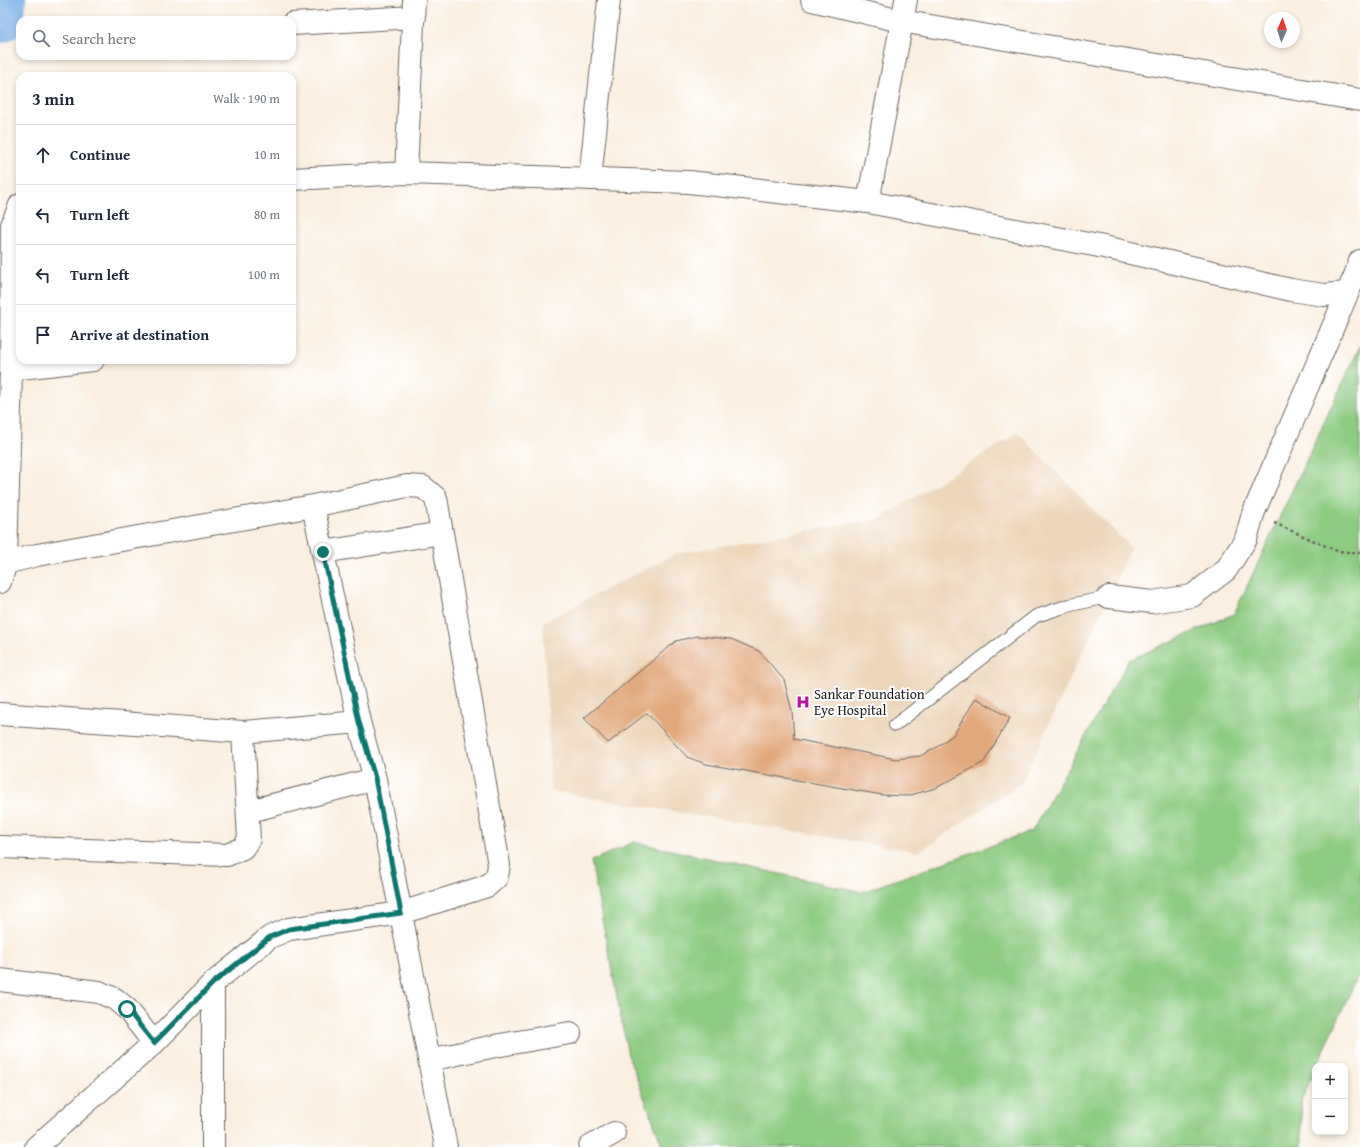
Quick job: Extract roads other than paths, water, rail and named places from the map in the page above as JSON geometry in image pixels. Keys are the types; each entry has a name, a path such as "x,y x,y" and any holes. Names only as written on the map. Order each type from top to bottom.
{"street":[{"path":"590,179 609,0"},
{"path":"812,0 901,21 1360,100"},
{"path":"868,202 906,0"},
{"path":"296,23 414,8 406,173"},
{"path":"296,179 406,173 689,182 868,202 1104,247 1291,290 1324,295 1347,294"},
{"path":"3,573 12,369 12,225 16,215"},
{"path":"1109,597 1152,602 1192,596 1226,570 1246,539 1254,514 1360,261"},
{"path":"12,369 57,364"},
{"path":"3,573 37,555 313,506 407,486 423,487 436,498 499,865 497,878 487,886 401,913 289,929 270,937 213,983 154,1043 36,1147"},
{"path":"313,506 359,722 375,778 446,1147"},
{"path":"323,552 442,533"},
{"path":"0,714 243,732 359,722"},
{"path":"0,847 227,855 243,848 249,839 249,810 243,732"},
{"path":"249,810 375,778"},
{"path":"0,980 100,992 115,999 127,1009 154,1043"},
{"path":"212,1147 213,983"},
{"path":"429,1060 495,1046 570,1033"},
{"path":"590,1147 614,1133"}],"lane":[{"path":"895,725 1036,616 1070,605 1109,597"}],"waterway":[{"path":"0,21 4,0"}],"place":[{"name":"Sankar Foundation Eye Hospital","path":"803,702"}]}
